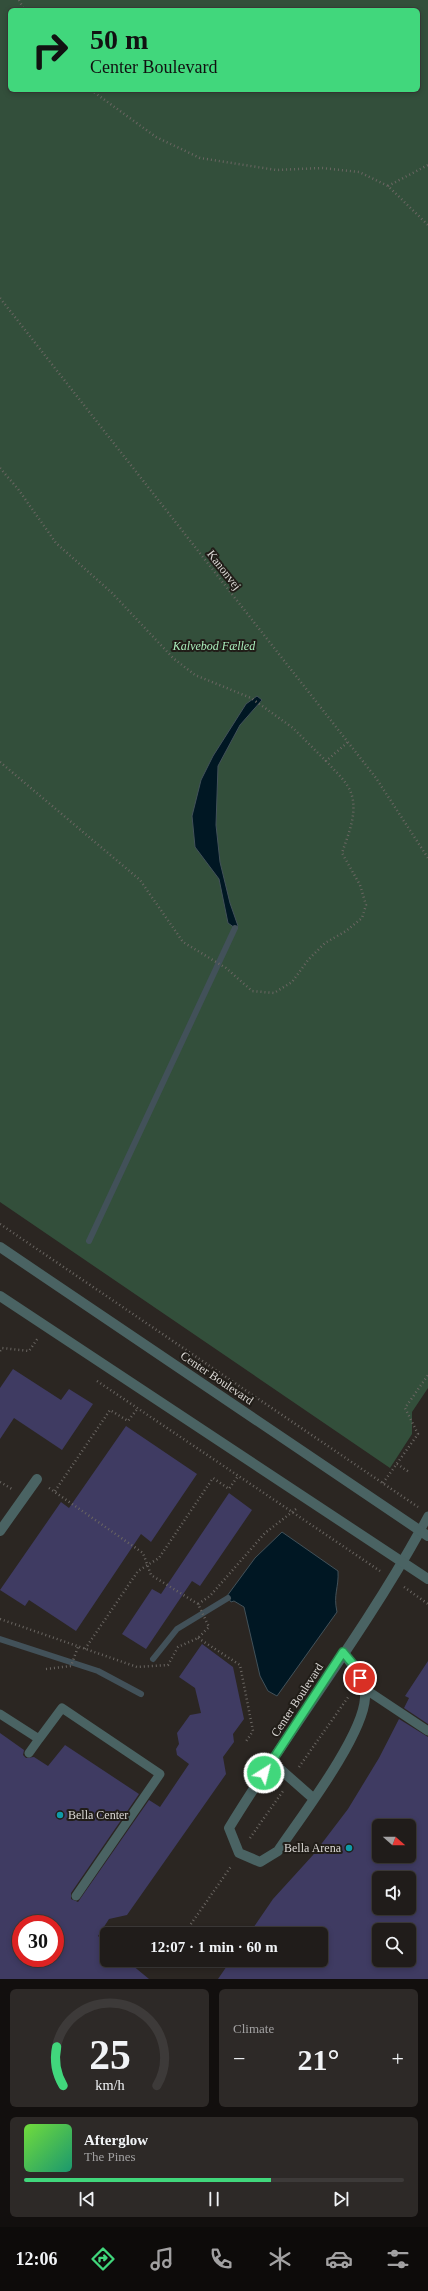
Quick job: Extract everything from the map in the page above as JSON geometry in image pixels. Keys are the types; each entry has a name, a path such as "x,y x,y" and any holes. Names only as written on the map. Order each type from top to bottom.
{"street":[{"name":"Center Boulevard","path":"0,1248 424,1534 391,1579 272,1762 256,1784 229,1828 239,1853"},
{"path":"0,1296 428,1579"},
{"path":"0,1532 37,1479"},
{"path":"239,1853 260,1862 278,1852 314,1799 357,1730 365,1698 357,1669 343,1652"},
{"path":"272,1762 314,1799"}],"lane":[{"path":"424,1534 425,1513"},
{"path":"362,1687 428,1731"},
{"path":"29,1753 62,1708 160,1774 76,1896"},
{"path":"0,1714 39,1739"}],"path":[{"path":"93,92 156,137 200,158 276,170 322,168 359,172 388,186 428,225"},
{"path":"388,186 428,165"},
{"name":"Kanonvej","path":"0,298 376,778 428,858"},
{"path":"0,468 18,489 56,543 112,593 173,658 195,675 251,698 260,704 297,732 348,786 354,805 353,822 342,854 360,886 366,905 362,918 346,931 325,943 308,960 292,982 274,993 252,991 226,968 183,942 140,880 0,762"},
{"path":"326,761 348,742"},
{"path":"0,1224 425,1513"},
{"path":"0,1351 2,1348 29,1351 46,1326"},
{"path":"31,1336 43,1344"},
{"path":"383,1483 418,1434 405,1408 428,1375"},
{"path":"93,1378 428,1604"},
{"path":"55,1491 110,1410 128,1421 148,1394"},
{"path":"397,1464 409,1472"},
{"path":"85,1649 138,1571 159,1558 212,1478 229,1490 238,1476"},
{"path":"0,1619 137,1667 168,1665 178,1647 198,1638 209,1627 199,1606 151,1575 144,1553 37,1479"},
{"path":"199,1606 210,1596 265,1534 307,1499"},
{"path":"198,1638 240,1665 253,1732 245,1743"},
{"path":"46,1669 67,1668 72,1663 78,1646"},
{"path":"189,1927 349,1696 362,1687"}],"green space":[{"name":"Kalvebod Fælled","path":"0,0 428,0 428,1388 412,1412 412,1434 390,1468 0,1202"}],"water":[{"path":"257,696 262,700 240,725 218,766 216,825 220,862 230,903 238,926 235,928 228,923 219,879 195,847 192,816 201,780 213,756 246,704"},
{"path":"282,1532 338,1571 336,1600 337,1612 277,1696 268,1691 260,1676 244,1607 234,1601 231,1602 227,1596 255,1558"}],"building":[{"path":"13,1369 61,1400 69,1389 93,1404 62,1450 14,1418 0,1439 0,1388"},
{"path":"126,1426 197,1474 151,1542 141,1534 76,1631 29,1600 25,1606 0,1590 61,1502 69,1508"},
{"path":"229,1493 252,1510 200,1586 192,1581 146,1649 122,1634 152,1589 161,1594"},
{"name":"Bella Center","path":"202,1644 233,1667 244,1719 233,1734 234,1742 223,1757 226,1774 127,1915 109,1919 104,1927 100,1927 100,1933 98,1936 100,1938 100,1967 134,1967 149,1979 0,1979 0,1733 24,1750 23,1755 26,1758 34,1757 48,1766 65,1745 139,1794 71,1893 71,1899 78,1902 149,1800 160,1807 189,1764 177,1755 176,1749 179,1744 177,1733 190,1715 201,1713 195,1688 179,1677"},
{"path":"428,1661 428,1724 404,1708 409,1698 405,1696"},
{"name":"Bella Arena","path":"399,1719 428,1737 428,1979 218,1979 226,1967 328,1967 328,1927 254,1927 273,1899 313,1855 348,1809 379,1758"}],"waterway":[{"path":"89,1241 235,928"},
{"path":"153,1659 177,1629 228,1598"},
{"path":"0,1639 98,1671 141,1694"}],"place":[{"name":"Bella Center","path":"60,1815"},
{"name":"Bella Arena","path":"349,1848"}],"route":[{"path":"264,1773 343,1652 357,1669 360,1678"}]}
